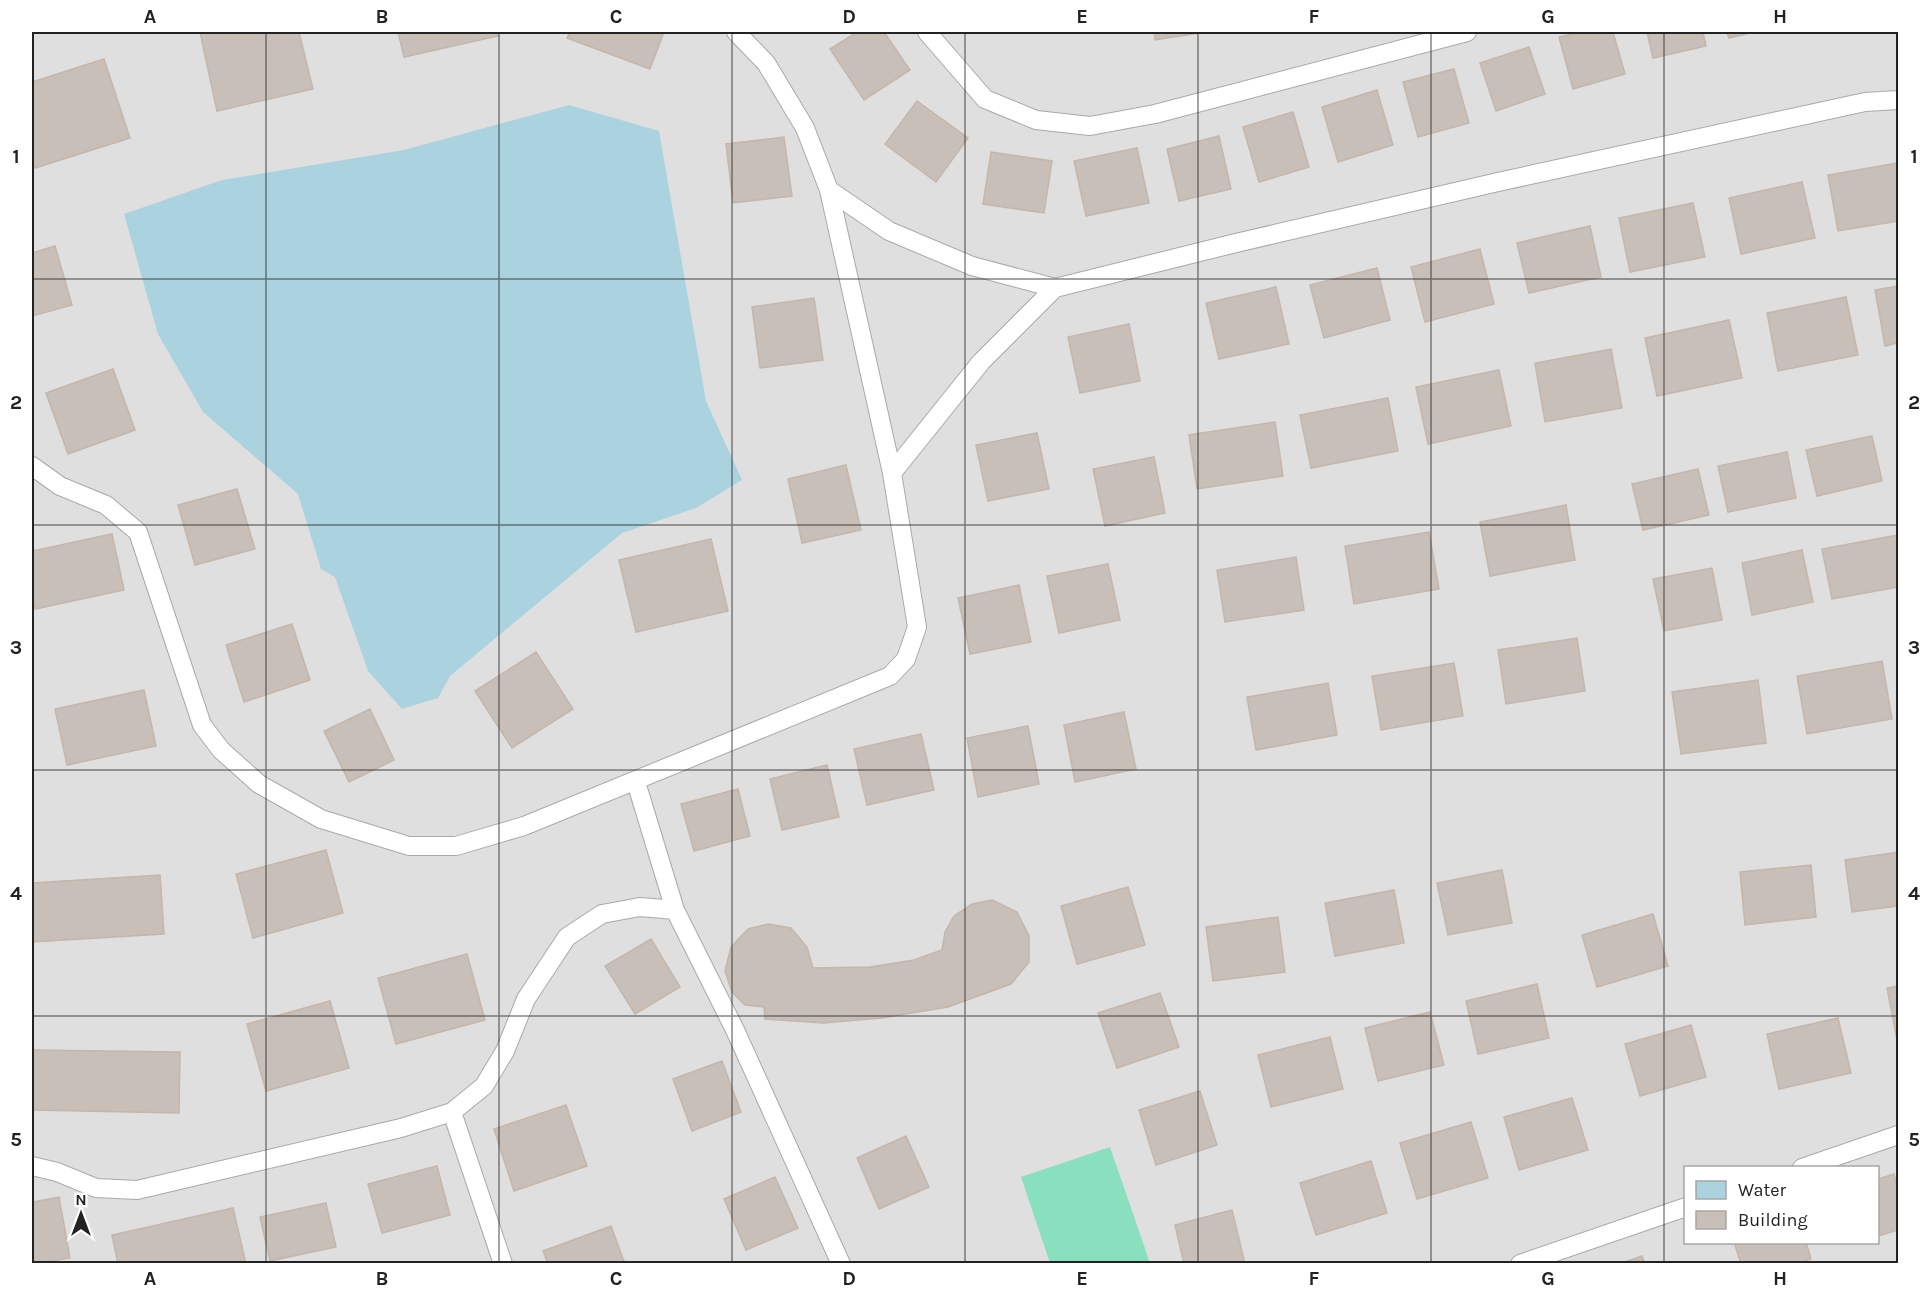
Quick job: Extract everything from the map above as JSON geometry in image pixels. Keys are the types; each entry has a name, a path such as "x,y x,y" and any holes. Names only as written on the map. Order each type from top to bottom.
{"lane":[{"path":"32,466 60,486 106,505 138,532 202,725 221,750 259,784 321,819 409,846 456,846 524,826 890,676 906,659 918,627 892,473 830,190 805,128 766,63 736,32"},
{"path":"927,32 985,99 1036,120 1090,126 1155,114 1467,32"},
{"path":"830,190 889,231 972,266 1055,288 1498,182 1865,102 1899,100"},
{"path":"892,473 981,362 1055,288"},
{"path":"636,782 675,910 735,1030 841,1263"},
{"path":"32,1166 57,1172 96,1188 137,1190 401,1128 452,1112 484,1086 506,1051 526,999 567,937 602,914 640,907 675,910"},
{"path":"452,1112 503,1263"},
{"path":"1805,1166 1899,1135"},
{"path":"1520,1263 1684,1208"}],"shaded area":[{"path":"32,32 1898,32 1898,1263 32,1263"}],"green space":[{"path":"1110,1147 1150,1263 1050,1263 1021,1177"}],"water":[{"path":"569,105 659,131 706,401 742,480 696,508 622,533 450,676 438,698 402,709 368,671 335,577 321,569 298,494 203,412 158,334 124,214 222,180 404,150"}],"building":[{"path":"200,32 299,32 313,89 217,111"},
{"path":"398,32 497,32 498,36 404,57"},
{"path":"570,32 664,32 650,69 567,38"},
{"path":"857,32 884,32 910,70 864,100 830,49"},
{"path":"1154,32 1206,32 1155,40"},
{"path":"1580,32 1613,32 1625,74 1573,89 1559,37"},
{"path":"1647,32 1703,32 1706,46 1653,58"},
{"path":"1727,32 1754,32 1729,38"},
{"path":"1529,47 1545,94 1496,111 1480,63"},
{"path":"104,59 130,138 35,168 32,156 32,82"},
{"path":"1454,69 1469,123 1418,137 1403,82"},
{"path":"1377,90 1393,145 1338,162 1322,107"},
{"path":"917,101 968,138 936,182 885,144"},
{"path":"1293,112 1309,167 1259,182 1243,127"},
{"path":"1219,136 1231,189 1179,201 1167,149"},
{"path":"784,137 792,196 733,203 726,144"},
{"path":"1137,148 1149,203 1086,216 1074,161"},
{"path":"991,152 1052,161 1044,213 983,204"},
{"path":"1898,163 1898,221 1838,231 1828,175"},
{"path":"1802,182 1815,238 1741,254 1729,198"},
{"path":"1693,203 1705,257 1630,272 1619,218"},
{"path":"1590,226 1601,277 1529,293 1517,243"},
{"path":"55,246 72,305 32,316 32,253"},
{"path":"1480,249 1494,304 1425,322 1411,267"},
{"path":"1377,268 1390,320 1324,338 1310,285"},
{"path":"1898,286 1898,343 1885,346 1875,290"},
{"path":"1276,287 1289,344 1219,359 1206,303"},
{"path":"1846,297 1858,355 1778,371 1767,313"},
{"path":"814,298 823,360 760,368 752,307"},
{"path":"1729,320 1742,378 1657,396 1645,338"},
{"path":"1129,324 1140,381 1080,393 1068,337"},
{"path":"1611,349 1622,408 1545,422 1535,363"},
{"path":"113,369 135,430 68,454 46,393"},
{"path":"1499,370 1511,426 1428,444 1416,387"},
{"path":"1388,398 1398,451 1311,468 1300,415"},
{"path":"1275,422 1283,476 1197,489 1189,435"},
{"path":"1037,433 1049,489 988,501 976,445"},
{"path":"1872,436 1882,481 1817,496 1806,450"},
{"path":"1787,452 1796,498 1728,512 1718,466"},
{"path":"1154,457 1165,513 1105,526 1093,469"},
{"path":"846,465 861,530 802,543 788,479"},
{"path":"1698,469 1709,515 1643,530 1632,484"},
{"path":"237,489 255,549 195,565 178,505"},
{"path":"1566,505 1575,560 1490,576 1480,522"},
{"path":"1429,532 1439,589 1354,604 1345,546"},
{"path":"112,534 124,590 35,609 32,591 32,551"},
{"path":"1898,535 1898,587 1832,599 1822,549"},
{"path":"711,539 728,611 636,632 619,560"},
{"path":"1802,550 1813,602 1752,615 1742,563"},
{"path":"1296,557 1304,610 1225,622 1217,570"},
{"path":"1108,564 1120,620 1059,633 1047,576"},
{"path":"1712,568 1722,620 1664,631 1653,579"},
{"path":"1019,585 1031,642 970,654 958,598"},
{"path":"292,624 310,680 244,702 226,645"},
{"path":"1577,638 1585,691 1506,704 1498,650"},
{"path":"536,652 573,709 512,748 475,691"},
{"path":"1882,661 1892,719 1807,734 1797,676"},
{"path":"1454,663 1463,716 1381,730 1372,676"},
{"path":"1758,680 1766,743 1681,754 1672,692"},
{"path":"1328,683 1337,735 1256,750 1247,697"},
{"path":"144,690 156,746 67,765 55,709"},
{"path":"370,709 394,760 349,782 324,731"},
{"path":"1124,712 1136,769 1075,782 1064,725"},
{"path":"1028,726 1039,784 978,797 967,738"},
{"path":"921,734 934,790 867,805 854,749"},
{"path":"827,765 839,817 782,830 770,779"},
{"path":"738,789 750,836 694,851 681,804"},
{"path":"326,850 343,913 253,938 236,874"},
{"path":"1898,852 1898,906 1852,912 1845,860"},
{"path":"1811,865 1816,917 1745,925 1740,872"},
{"path":"1502,870 1512,923 1448,935 1437,883"},
{"path":"160,875 164,934 32,942 32,883"},
{"path":"1128,887 1145,945 1077,964 1061,906"},
{"path":"1394,890 1404,943 1335,956 1325,903"},
{"path":"992,900 1017,912 1029,936 1029,962 1011,984 948,1007 882,1018 823,1023 765,1019 764,1007 745,1005 732,992 725,971 731,947 748,929 768,924 791,928 807,947 813,968 870,967 914,960 942,950 945,932 954,916 972,904"},
{"path":"1653,914 1668,966 1597,987 1582,935"},
{"path":"1278,917 1285,972 1213,981 1206,927"},
{"path":"651,939 680,987 635,1014 605,966"},
{"path":"467,954 485,1020 396,1044 378,978"},
{"path":"1537,984 1549,1038 1478,1054 1466,1001"},
{"path":"1898,986 1898,1045 1887,988"},
{"path":"1160,993 1179,1047 1117,1068 1098,1013"},
{"path":"330,1001 349,1068 266,1091 247,1024"},
{"path":"1430,1012 1444,1065 1378,1081 1365,1028"},
{"path":"1838,1018 1851,1073 1779,1089 1767,1034"},
{"path":"1691,1025 1706,1077 1640,1096 1625,1044"},
{"path":"1330,1037 1343,1089 1271,1107 1258,1055"},
{"path":"32,1050 180,1052 179,1113 32,1110"},
{"path":"722,1061 741,1112 692,1131 673,1079"},
{"path":"1200,1091 1217,1145 1156,1165 1139,1110"},
{"path":"1572,1098 1588,1150 1519,1170 1504,1117"},
{"path":"566,1105 587,1166 514,1191 494,1129"},
{"path":"1471,1122 1488,1178 1417,1199 1400,1143"},
{"path":"906,1136 929,1187 879,1209 857,1158"},
{"path":"1371,1161 1387,1213 1316,1235 1300,1183"},
{"path":"437,1166 450,1215 382,1233 368,1184"},
{"path":"1894,1174 1898,1190 1898,1230 1879,1236 1879,1179"},
{"path":"775,1177 798,1228 746,1250 724,1199"},
{"path":"59,1197 70,1258 32,1264 32,1202"},
{"path":"326,1203 336,1247 270,1261 260,1217"},
{"path":"233,1208 246,1264 118,1264 112,1235"},
{"path":"1232,1210 1245,1264 1184,1264 1175,1225"},
{"path":"611,1226 625,1264 548,1264 543,1251"},
{"path":"1735,1244 1807,1244 1811,1259 1795,1264 1741,1264"},
{"path":"1642,1256 1645,1264 1619,1264"}]}
